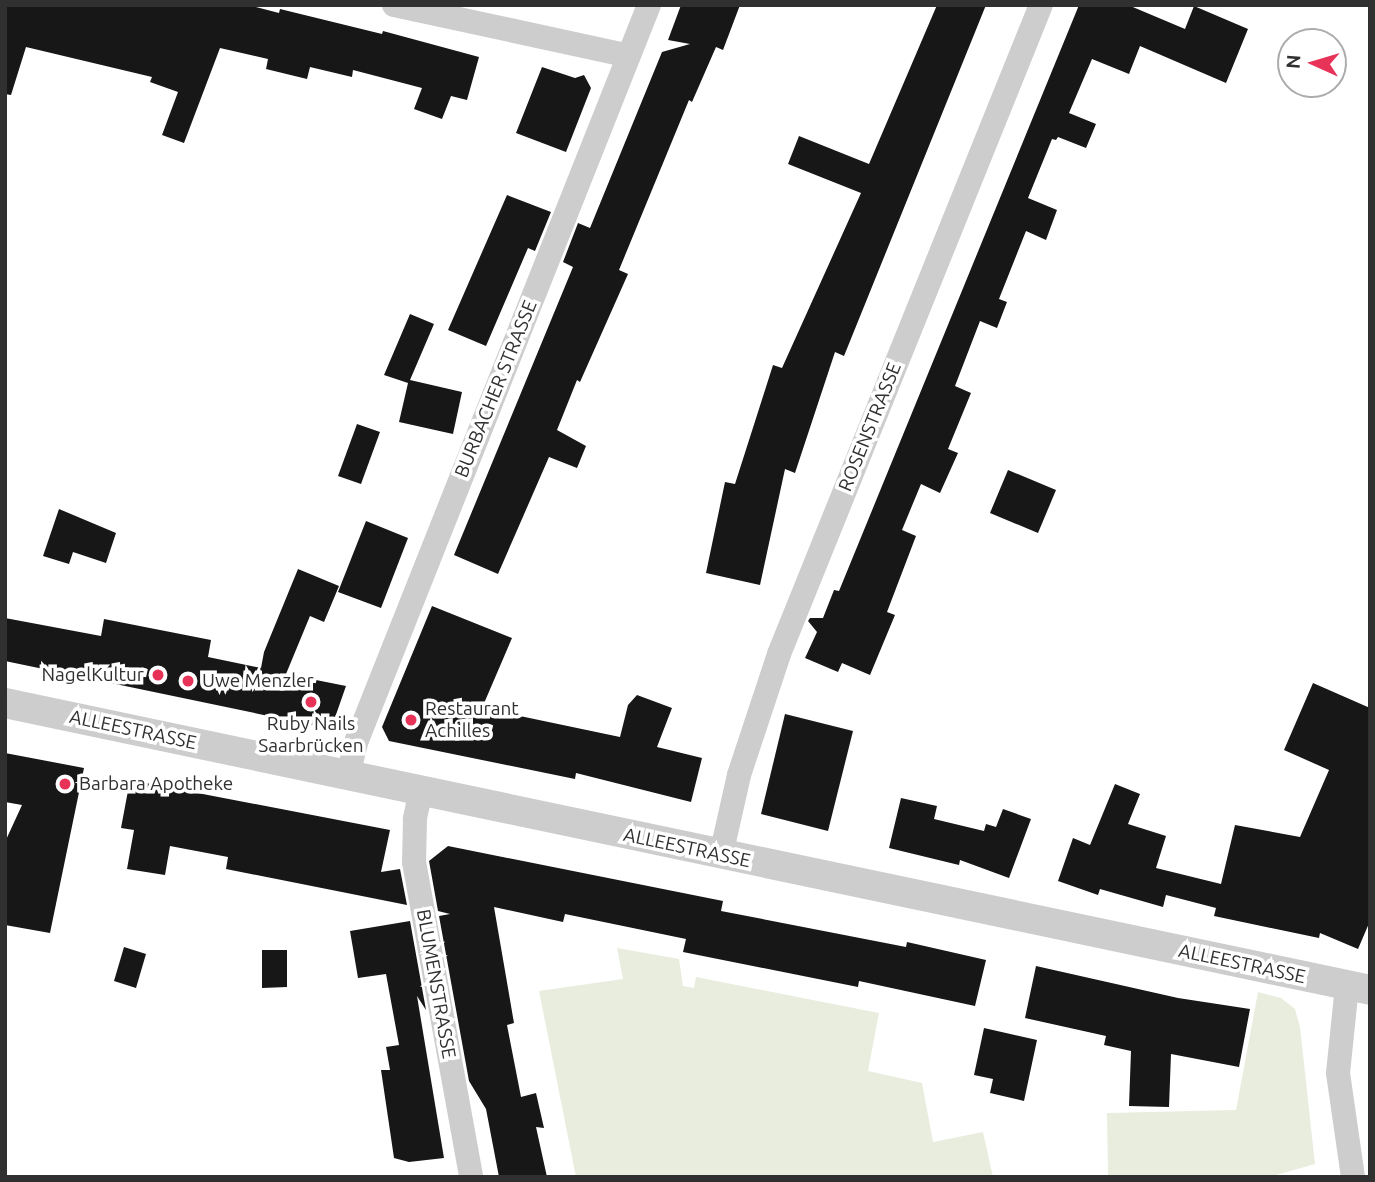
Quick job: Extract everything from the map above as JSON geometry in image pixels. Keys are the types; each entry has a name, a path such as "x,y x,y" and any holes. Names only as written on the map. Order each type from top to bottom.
{"street":[{"path":"394,5 629,56"},
{"name":"BURBACHER STRASSE","path":"348,775 357,740 649,5"},
{"name":"ROSENSTRASSE","path":"721,855 739,775 779,654 1041,5"},
{"name":"ALLEESTRASSE","path":"5,704 1358,988"},
{"name":"BLUMENSTRASSE","path":"421,790 415,820 414,862 471,1177"},
{"path":"1353,1177 1338,1073 1358,988"}],"shaded area":[{"path":"617,948 679,959 683,986 694,988 696,977 879,1013 868,1071 922,1083 933,1142 983,1132 993,1177 576,1177 539,991 623,979"},
{"path":"1258,992 1281,998 1295,1009 1300,1027 1315,1164 1269,1177 1108,1177 1107,1113 1236,1110"}],"building":[{"path":"5,5 248,5 279,13 280,9 382,34 383,31 479,57 467,100 451,96 442,119 414,109 422,88 353,70 352,77 310,67 307,79 266,69 268,59 220,48 184,143 162,135 178,92 150,82 152,77 26,47 11,95 5,94"},
{"path":"681,5 740,5 723,50 716,47 692,102 689,100 619,270 628,274 580,382 577,380 557,430 586,446 577,468 549,457 498,574 454,555 573,267 563,262 578,223 590,228 662,52 690,44 668,40"},
{"path":"937,5 986,5 844,356 835,352 795,473 785,469 760,585 706,573 725,482 735,484 773,365 782,368 861,193 788,164 799,136 869,164"},
{"path":"1079,5 1128,5 1185,29 1194,6 1248,29 1226,83 1140,46 1129,74 1092,59 1069,113 1096,124 1086,148 1058,137 1056,140 1052,139 1028,198 1057,210 1046,240 1026,231 999,299 1007,302 997,328 980,321 955,386 971,393 948,449 958,453 940,493 921,484 902,530 916,536 887,612 895,615 870,675 842,663 838,672 805,658 817,632 808,621 810,618 823,618 834,590 839,591"},
{"path":"542,67 575,78 584,75 591,88 566,152 516,133"},
{"path":"507,195 551,212 535,251 528,248 486,346 448,330"},
{"path":"410,314 434,324 410,380 462,392 453,434 399,422 408,383 384,375"},
{"path":"357,424 380,432 361,484 338,476"},
{"path":"1008,470 1056,490 1038,533 990,513"},
{"path":"59,509 116,533 106,563 73,552 69,564 43,556"},
{"path":"366,521 408,538 381,608 338,592"},
{"path":"298,569 339,586 324,622 310,616 286,674 346,686 331,729 5,661 5,618 101,636 104,619 211,640 208,657 261,668 264,652"},
{"path":"432,606 512,638 482,708 620,737 628,705 637,695 672,708 657,747 702,758 691,802 576,773 575,779 389,741 382,727"},
{"path":"1313,683 1370,708 1370,921 1358,949 1320,933 1319,938 1214,916 1216,908 1166,895 1163,907 1100,889 1098,895 1058,881 1073,838 1090,845 1115,784 1140,794 1128,824 1166,836 1156,868 1221,884 1235,825 1300,837 1329,770 1284,750"},
{"path":"785,714 853,731 828,831 761,814"},
{"path":"5,753 84,768 50,933 5,925 5,842 22,805 5,802"},
{"path":"130,780 390,830 381,872 400,869 407,905 226,869 228,857 170,846 165,875 127,869 134,830 121,828"},
{"path":"901,798 937,806 934,819 984,831 986,824 996,827 1003,809 1031,819 1009,878 960,860 959,865 889,848"},
{"path":"448,846 723,901 721,911 906,947 907,942 986,960 975,1006 859,981 858,987 683,952 686,939 565,914 563,922 494,907 514,1023 507,1025 521,1097 536,1093 544,1128 536,1127 547,1177 499,1177 486,1109 469,1081 439,916 450,914 438,911 429,861"},
{"path":"410,921 426,1010 417,996 444,1158 409,1162 394,1158 381,1070 390,1070 386,1047 399,1045 386,974 358,978 350,931"},
{"path":"124,947 146,954 136,988 114,981"},
{"path":"262,950 287,950 287,987 262,988"},
{"path":"1036,966 1178,998 1250,1009 1239,1067 1171,1054 1169,1107 1129,1106 1131,1051 1104,1045 1106,1036 1025,1018"},
{"path":"984,1028 1037,1040 1024,1101 990,1093 993,1079 974,1075"}],"place":[{"name":"NagelKultur","path":"158,675"},
{"name":"Uwe Menzler","path":"188,681"},
{"name":"Ruby Nails Saarbrücken","path":"311,702"},
{"name":"Restaurant Achilles","path":"411,720"},
{"name":"Barbara Apotheke","path":"65,784"}]}
